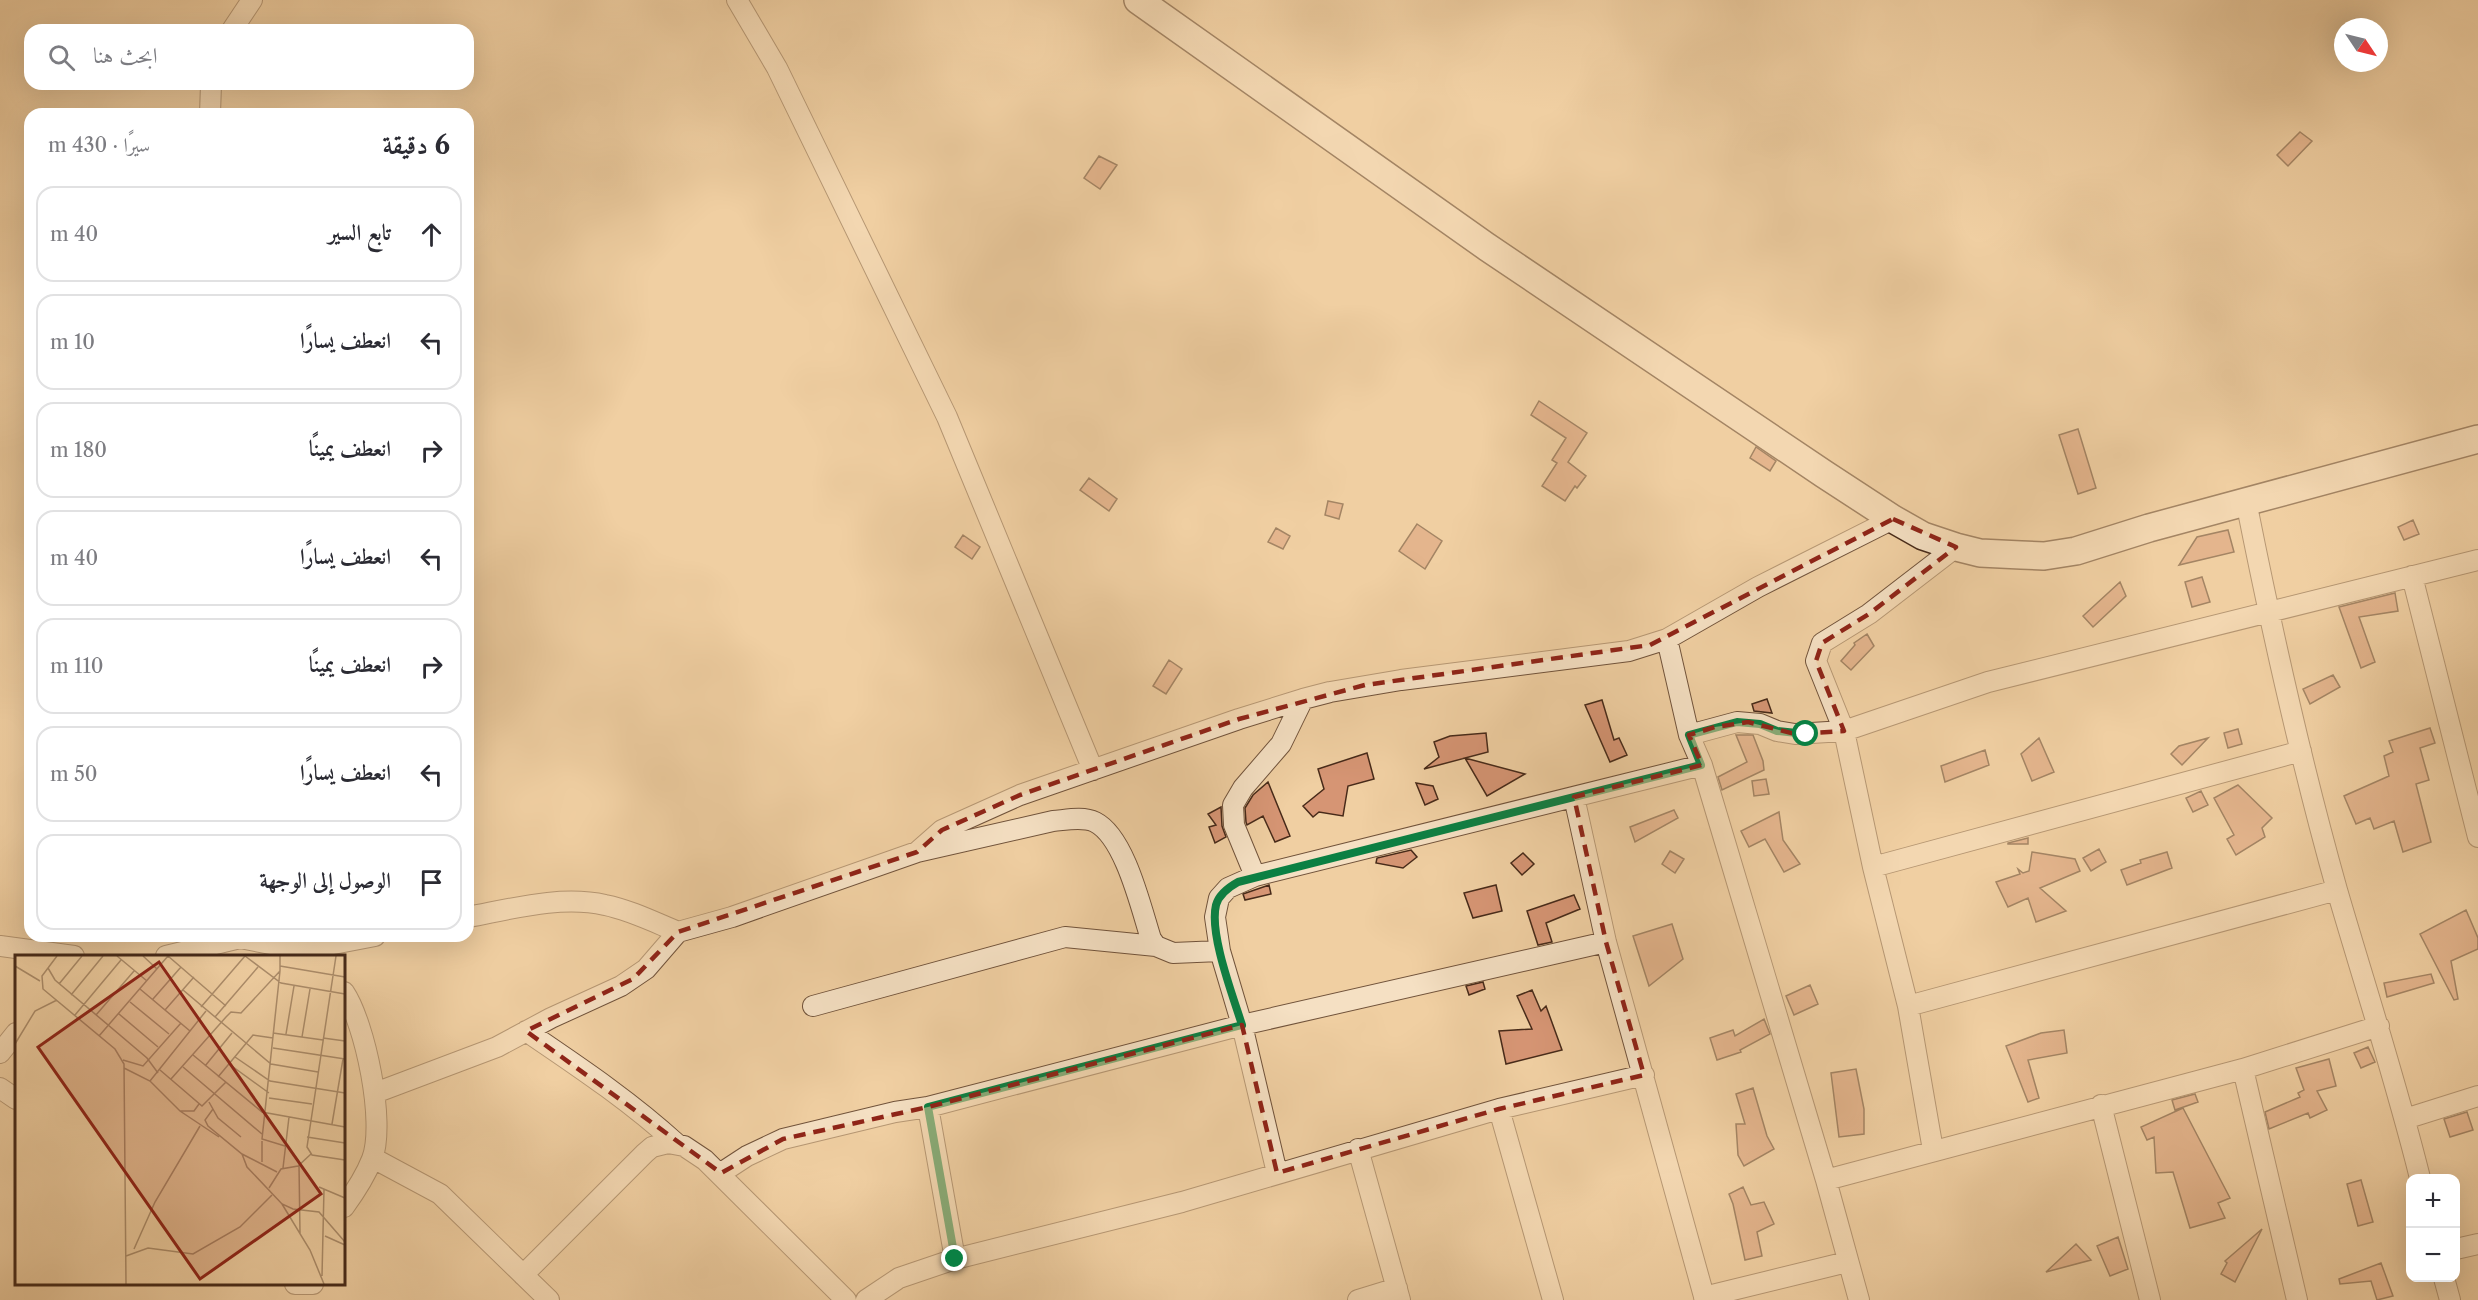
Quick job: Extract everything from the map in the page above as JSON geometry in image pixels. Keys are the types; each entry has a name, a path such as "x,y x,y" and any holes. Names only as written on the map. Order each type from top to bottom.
{"main road":[{"path":"1138,0 1487,247 1893,519 1923,536 1956,547 1980,553 2044,556 2076,551 2149,528 2478,439"}],"street":[{"path":"236,24 252,0"},
{"path":"736,0 777,68 947,417 1093,770"},
{"path":"210,108 212,90"},
{"path":"2246,501 2268,611 2301,751 2337,890 2379,1026 2419,1174"},
{"path":"917,852 942,830 1020,795 1239,718 1303,699 1365,685 1629,651 1667,639 1758,587 1893,519"},
{"path":"1934,1150 1908,1006 1873,867 1844,731 1816,661 1822,643 1869,614 1956,547"},
{"path":"1689,735 1737,722 1760,724 1777,731 1795,734 1844,731 1988,682 2478,560"},
{"path":"2412,576 2478,837"},
{"path":"1667,639 1689,735 1701,765 1826,1180 1859,1300"},
{"path":"1255,876 1234,825 1233,805 1243,788 1281,744 1303,699"},
{"path":"1873,867 2301,751"},
{"path":"1278,1173 1242,1025 1220,951 1215,918 1219,898 1228,888 1255,876 1701,765"},
{"path":"1574,797 1606,942 1704,1299 1847,1262"},
{"path":"375,1093 497,1047 633,979 646,969 678,933 917,852 1053,821 1073,819 1093,821 1107,830 1117,844 1155,946"},
{"path":"1908,1006 2337,890"},
{"path":"474,916 561,903 603,904 634,914 678,933"},
{"path":"813,1006 1065,937 1155,946 1173,953 1220,951"},
{"path":"173,955 222,942"},
{"path":"260,942 305,953 350,942"},
{"path":"721,1173 747,1155 783,1139 895,1112 928,1107 1242,1025 1606,942"},
{"path":"0,946 61,955"},
{"path":"345,994 353,1011 375,1093 377,1130 373,1158 345,1206"},
{"path":"1826,1180 2101,1105 2244,1069 2379,1026"},
{"path":"526,1031 613,1090 677,1144 692,1151 721,1173 846,1300"},
{"path":"0,1053 15,1034"},
{"path":"2244,1069 2297,1300"},
{"path":"866,1300 898,1278 955,1259 1092,1227 1498,1109 1644,1075"},
{"path":"0,1088 15,1098"},
{"path":"2405,1119 2478,1096"},
{"path":"2101,1105 2150,1300"},
{"path":"928,1107 955,1259"},
{"path":"1498,1109 1553,1300"},
{"path":"523,1275 645,1153 661,1144 677,1144"},
{"path":"1358,1149 1399,1294 1358,1300"},
{"path":"373,1158 440,1194 549,1300"},
{"path":"2460,1248 2478,1244"},
{"path":"2445,1282 2450,1300"},
{"path":"314,1285 316,1300"}],"highlighted area":[{"path":"1893,519 1956,547 1869,614 1822,643 1816,661 1844,731 1795,734 1748,722 1715,727 1689,735 1702,765 1574,797 1606,942 1644,1075 1499,1109 1277,1173 1242,1025 928,1107 783,1139 721,1173 526,1031 633,979 678,932 917,852 942,830 1020,795 1239,719 1365,685 1650,645"}],"building":[{"path":"2300,132 2312,141 2288,166 2277,155"},
{"path":"1099,156 1117,165 1100,189 1084,178"},
{"path":"1539,401 1587,433 1568,462 1586,476 1577,488 1575,486 1565,501 1542,486 1557,463 1552,460 1566,438 1531,415"},
{"path":"2078,429 2096,488 2078,494 2059,435"},
{"path":"1756,447 1776,461 1770,471 1750,458"},
{"path":"1089,478 1117,499 1109,511 1080,490"},
{"path":"1328,501 1343,504 1339,519 1325,515"},
{"path":"2413,520 2419,534 2404,540 2398,527"},
{"path":"1417,524 1442,541 1425,569 1399,551"},
{"path":"1276,528 1290,536 1283,549 1268,542"},
{"path":"2228,530 2234,552 2179,565 2197,537"},
{"path":"963,535 980,547 972,559 955,547"},
{"path":"2202,577 2210,602 2192,607 2185,582"},
{"path":"2120,582 2126,596 2093,627 2083,616"},
{"path":"2395,593 2398,611 2359,617 2375,662 2361,668 2339,607"},
{"path":"1867,634 1874,646 1851,670 1841,661 1855,645 1854,643"},
{"path":"1169,660 1182,669 1166,694 1153,686"},
{"path":"2333,675 2340,687 2310,704 2303,689"},
{"path":"1767,699 1772,713 1754,711 1752,704"},
{"path":"1602,700 1614,740 1619,738 1627,755 1610,762 1585,705"},
{"path":"2430,728 2435,743 2420,748 2429,780 2416,784 2431,842 2403,852 2394,821 2374,829 2370,818 2356,824 2344,796 2389,776 2384,756 2393,752 2389,741"},
{"path":"2238,729 2242,744 2228,748 2224,733"},
{"path":"1486,733 1488,752 1424,769 1439,757 1434,742 1450,736"},
{"path":"1736,735 1753,735 1764,770 1722,790 1718,777 1747,762"},
{"path":"2039,738 2054,772 2032,781 2021,754"},
{"path":"2208,738 2182,765 2171,754 2179,746"},
{"path":"1985,750 1989,765 1945,782 1941,766"},
{"path":"1367,753 1374,779 1348,786 1343,816 1319,812 1313,817 1303,806 1324,789 1318,769"},
{"path":"1465,758 1525,774 1487,796"},
{"path":"1766,779 1769,794 1754,796 1752,781"},
{"path":"1268,782 1290,836 1275,842 1263,816 1247,825 1246,822 1245,808 1253,795"},
{"path":"1416,783 1433,786 1438,799 1425,805"},
{"path":"2238,785 2272,818 2262,828 2265,837 2236,855 2227,839 2234,835 2214,798"},
{"path":"2201,791 2208,805 2193,812 2186,798"},
{"path":"1221,807 1222,826 1226,837 1215,843 1209,827 1216,825 1208,814"},
{"path":"1674,810 1678,818 1635,842 1630,827"},
{"path":"1779,812 1783,840 1800,864 1784,872 1765,839 1749,847 1741,831"},
{"path":"2028,838 2028,844 2008,844 2008,843"},
{"path":"2099,849 2106,862 2091,871 2083,858"},
{"path":"1411,850 1417,857 1403,868 1376,863 1377,858"},
{"path":"1670,851 1684,859 1675,873 1662,864"},
{"path":"2032,852 2075,859 2080,871 2040,888 2066,911 2036,922 2028,898 2008,907 1996,882 2020,874 2018,869 2023,873 2029,871"},
{"path":"2167,852 2172,868 2127,885 2121,870 2141,863 2140,860"},
{"path":"1523,853 1534,864 1522,875 1511,863"},
{"path":"1269,885 1271,894 1245,900 1243,894"},
{"path":"1496,885 1502,911 1473,918 1464,893"},
{"path":"1574,895 1580,909 1546,923 1552,942 1538,945 1527,911"},
{"path":"2466,910 2478,938 2478,949 2451,961 2458,999 2454,1000 2420,934"},
{"path":"1672,924 1683,959 1649,986 1633,936"},
{"path":"2431,974 2434,983 2387,997 2384,983"},
{"path":"1483,982 1485,989 1469,995 1466,986"},
{"path":"1810,985 1818,1004 1794,1015 1786,996"},
{"path":"1532,990 1541,1011 1546,1006 1562,1050 1506,1064 1499,1031 1532,1029 1517,996"},
{"path":"1764,1019 1770,1034 1740,1050 1741,1052 1717,1060 1710,1038 1733,1030 1735,1036"},
{"path":"2064,1030 2067,1053 2028,1060 2039,1098 2028,1102 2006,1046 2041,1033"},
{"path":"2368,1047 2375,1062 2361,1068 2354,1053"},
{"path":"2329,1059 2336,1086 2317,1091 2327,1110 2310,1118 2308,1113 2269,1129 2265,1112 2300,1097 2298,1093 2304,1090 2296,1068"},
{"path":"1856,1069 1864,1109 1864,1134 1839,1137 1831,1073"},
{"path":"1753,1088 1767,1136 1774,1149 1744,1166 1738,1155 1736,1124 1745,1124 1736,1094"},
{"path":"2195,1094 2198,1102 2175,1110 2172,1100"},
{"path":"2183,1108 2230,1198 2218,1203 2225,1218 2190,1228 2173,1172 2156,1173 2154,1137 2147,1140 2141,1127"},
{"path":"2467,1112 2473,1130 2450,1137 2444,1119"},
{"path":"2361,1180 2373,1222 2358,1226 2347,1184"},
{"path":"1743,1187 1751,1205 1764,1202 1774,1224 1757,1232 1762,1256 1745,1260 1729,1194"},
{"path":"2262,1229 2235,1282 2221,1274 2227,1263 2225,1261"},
{"path":"2118,1237 2128,1269 2110,1276 2097,1246"},
{"path":"2076,1244 2091,1260 2046,1272"},
{"path":"2381,1263 2393,1296 2377,1300 2371,1281 2340,1284 2339,1279"}],"route":[{"path":"955,1259 928,1107 1242,1025 1220,951 1215,918 1219,898 1228,888 1255,876 1701,765 1689,735 1715,727 1748,722 1777,731 1806,734"}]}
